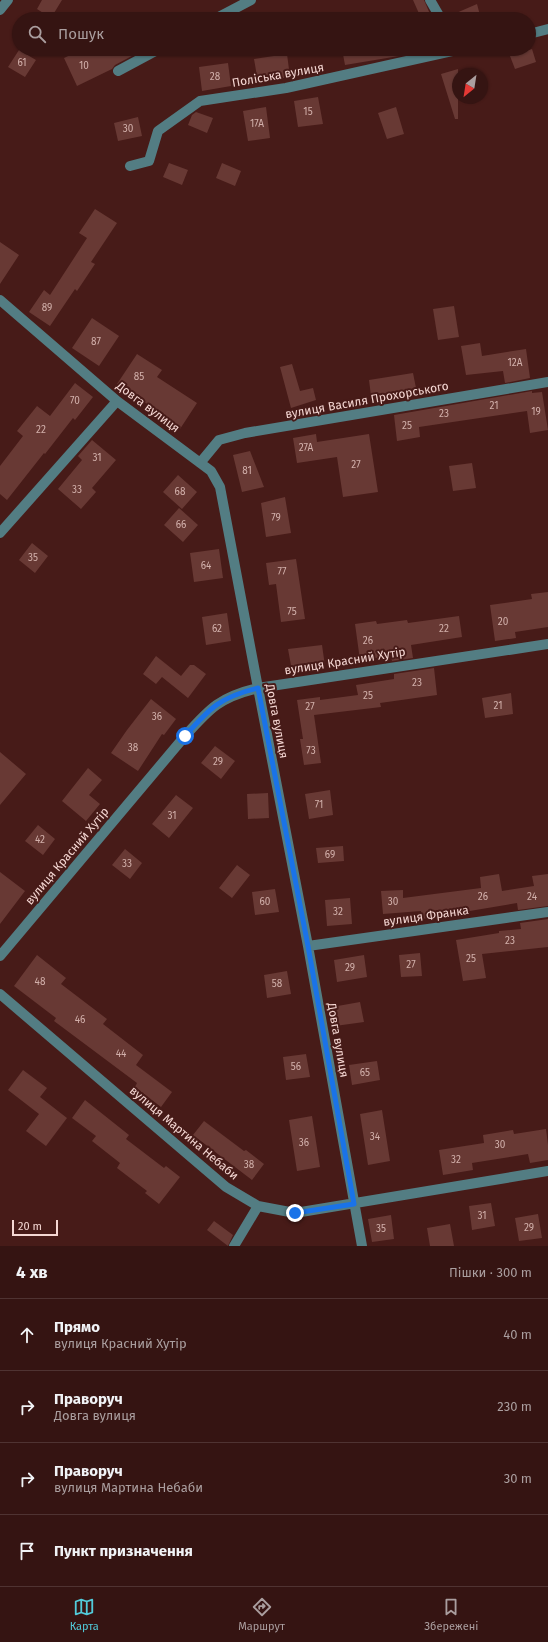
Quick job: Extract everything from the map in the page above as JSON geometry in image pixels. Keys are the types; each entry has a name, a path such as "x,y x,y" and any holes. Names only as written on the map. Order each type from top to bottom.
{"street":[{"path":"0,10 8,0"},
{"path":"229,12 251,0"},
{"path":"430,0 437,12"},
{"path":"536,32 548,29"},
{"path":"118,71 146,56"},
{"name":"Поліська вулиця","path":"130,166 149,161 158,131 200,101 286,88 428,56"},
{"name":"Довга вулиця","path":"0,300 117,401 210,471 220,486 308,946 362,1246"},
{"name":"вулиця Василя Прохорського","path":"200,463 219,440 245,433 548,382"},
{"path":"0,533 117,401"},
{"name":"вулиця Красний Хутір","path":"0,956 205,714 223,699 241,692 258,688 548,644"},
{"name":"вулиця Франка","path":"308,946 548,912"},
{"name":"вулиця Мартина Небаби","path":"0,994 226,1187 258,1206 295,1213 548,1171"},
{"path":"234,1246 258,1206"}],"building":[{"path":"42,0 62,0 55,12 42,12 37,9"},
{"path":"413,0 424,0 429,12 418,12"},
{"path":"477,4 479,12 459,12"},
{"path":"15,56 29,56 36,60 25,77 8,67"},
{"path":"68,56 132,56 115,65 112,69 77,86 64,58"},
{"path":"274,56 287,56 290,77 258,82 254,59"},
{"path":"343,56 399,56 345,65"},
{"path":"510,56 534,56 536,62 515,69"},
{"path":"228,63 231,86 202,91 199,67"},
{"path":"452,71 452,104 458,104 458,119 455,119 441,74"},
{"path":"318,97 323,124 298,127 294,101"},
{"path":"266,107 270,138 248,141 243,111"},
{"path":"396,107 404,134 387,139 378,113"},
{"path":"196,112 213,118 207,133 188,125 192,115"},
{"path":"138,117 142,136 118,141 114,123"},
{"path":"169,163 188,170 182,185 163,177"},
{"path":"222,163 241,171 235,186 216,178"},
{"path":"95,209 117,223 91,262 95,264 77,291 75,289 50,326 29,312 44,290 50,295 87,238 79,233"},
{"path":"0,242 19,255 0,284"},
{"path":"454,306 459,337 438,340 433,309"},
{"path":"92,318 119,336 99,366 72,348"},
{"path":"480,343 482,356 526,349 530,378 505,383 503,371 466,375 461,346"},
{"path":"137,354 162,370 157,377 197,403 180,429 157,414 159,412 117,384"},
{"path":"292,364 300,391 313,388 316,400 291,408 280,367"},
{"path":"413,373 416,388 371,396 369,380"},
{"path":"75,383 93,397 75,420 73,418 7,500 0,494 0,466 23,436 17,431 37,406 50,416"},
{"path":"532,391 532,393 542,392 548,430 530,433 527,411 419,427 420,437 397,441 394,415"},
{"path":"316,434 317,442 369,434 378,492 343,497 337,457 297,463 293,438"},
{"path":"92,440 116,460 92,488 96,492 81,509 58,489 82,460 78,456"},
{"path":"250,451 264,487 242,492 233,455"},
{"path":"472,463 476,488 453,491 449,466"},
{"path":"178,475 197,492 182,509 163,492"},
{"path":"285,497 291,533 266,537 261,503"},
{"path":"179,508 198,525 183,542 164,525"},
{"path":"32,543 48,556 35,573 19,560"},
{"path":"219,549 223,578 194,582 190,553"},
{"path":"296,559 305,619 281,622 276,584 269,585 266,563"},
{"path":"548,592 548,627 515,632 516,638 495,641 490,605 532,599 531,594"},
{"path":"227,613 231,641 206,645 202,617"},
{"path":"459,616 462,637 411,645 413,658 392,661 391,656 360,660 355,624 376,621 377,624 407,620 408,623"},
{"path":"322,645 325,666 292,671 288,649"},
{"path":"156,656 181,676 190,665 194,665 206,674 188,698 162,677 156,684 143,674"},
{"path":"434,668 437,695 380,703 381,707 314,715 321,763 304,765 300,739 303,739 297,700 320,697 320,700 358,695 356,685 394,679 394,674"},
{"path":"511,693 513,714 485,718 482,698"},
{"path":"151,699 176,719 164,735 162,734 138,771 111,753"},
{"path":"215,746 235,761 221,779 201,763"},
{"path":"0,752 26,774 0,805"},
{"path":"88,768 102,780 89,795 100,804 86,821 62,801"},
{"path":"330,790 333,815 309,819 305,794"},
{"path":"268,793 269,818 248,819 247,794"},
{"path":"176,795 193,808 169,838 152,824"},
{"path":"38,825 55,839 43,855 25,841"},
{"path":"343,846 344,861 318,863 316,848"},
{"path":"125,849 142,863 130,879 112,865"},
{"path":"237,865 250,875 232,898 219,888"},
{"path":"0,872 25,891 0,924"},
{"path":"499,874 502,891 534,886 532,876 548,874 548,906 518,910 517,903 422,919 421,911 383,914 381,891 403,890 403,898 481,888 480,877"},
{"path":"275,889 279,912 255,915 252,892"},
{"path":"350,898 352,924 327,926 325,900"},
{"path":"548,919 548,947 482,954 486,978 463,981 456,940 499,933 499,931 521,929 520,923"},
{"path":"420,953 422,976 401,977 399,955"},
{"path":"37,955 66,978 61,984 107,1019 103,1024 143,1055 136,1065 172,1092 161,1107 135,1087 137,1083 54,1021 56,1018 14,986"},
{"path":"364,955 367,977 337,982 334,960"},
{"path":"287,971 291,994 267,998 264,975"},
{"path":"360,1002 364,1022 335,1026 332,1007"},
{"path":"306,1054 310,1077 286,1080 283,1057"},
{"path":"377,1061 380,1080 352,1085 349,1065"},
{"path":"23,1070 47,1088 40,1097 67,1118 46,1146 26,1131 39,1114 8,1090"},
{"path":"85,1100 129,1135 126,1139 164,1168 166,1166 180,1177 159,1204 145,1193 147,1191 117,1168 120,1163 92,1141 96,1136 72,1118"},
{"path":"382,1110 390,1161 368,1165 360,1114"},
{"path":"312,1116 320,1167 297,1171 289,1120"},
{"path":"204,1121 264,1164 252,1180 193,1135"},
{"path":"546,1129 548,1160 530,1163 528,1154 472,1163 473,1170 443,1175 439,1150 484,1143 483,1135 513,1130 514,1134"},
{"path":"491,1203 495,1226 472,1230 469,1206"},
{"path":"538,1214 542,1238 519,1241 515,1218"},
{"path":"391,1215 394,1239 372,1242 368,1219"},
{"path":"214,1221 233,1235 228,1246 207,1230"},
{"path":"450,1224 454,1246 430,1246 427,1228"}],"route":[{"path":"185,736 205,714 223,699 241,692 258,688 308,946 354,1204 295,1213"}]}
